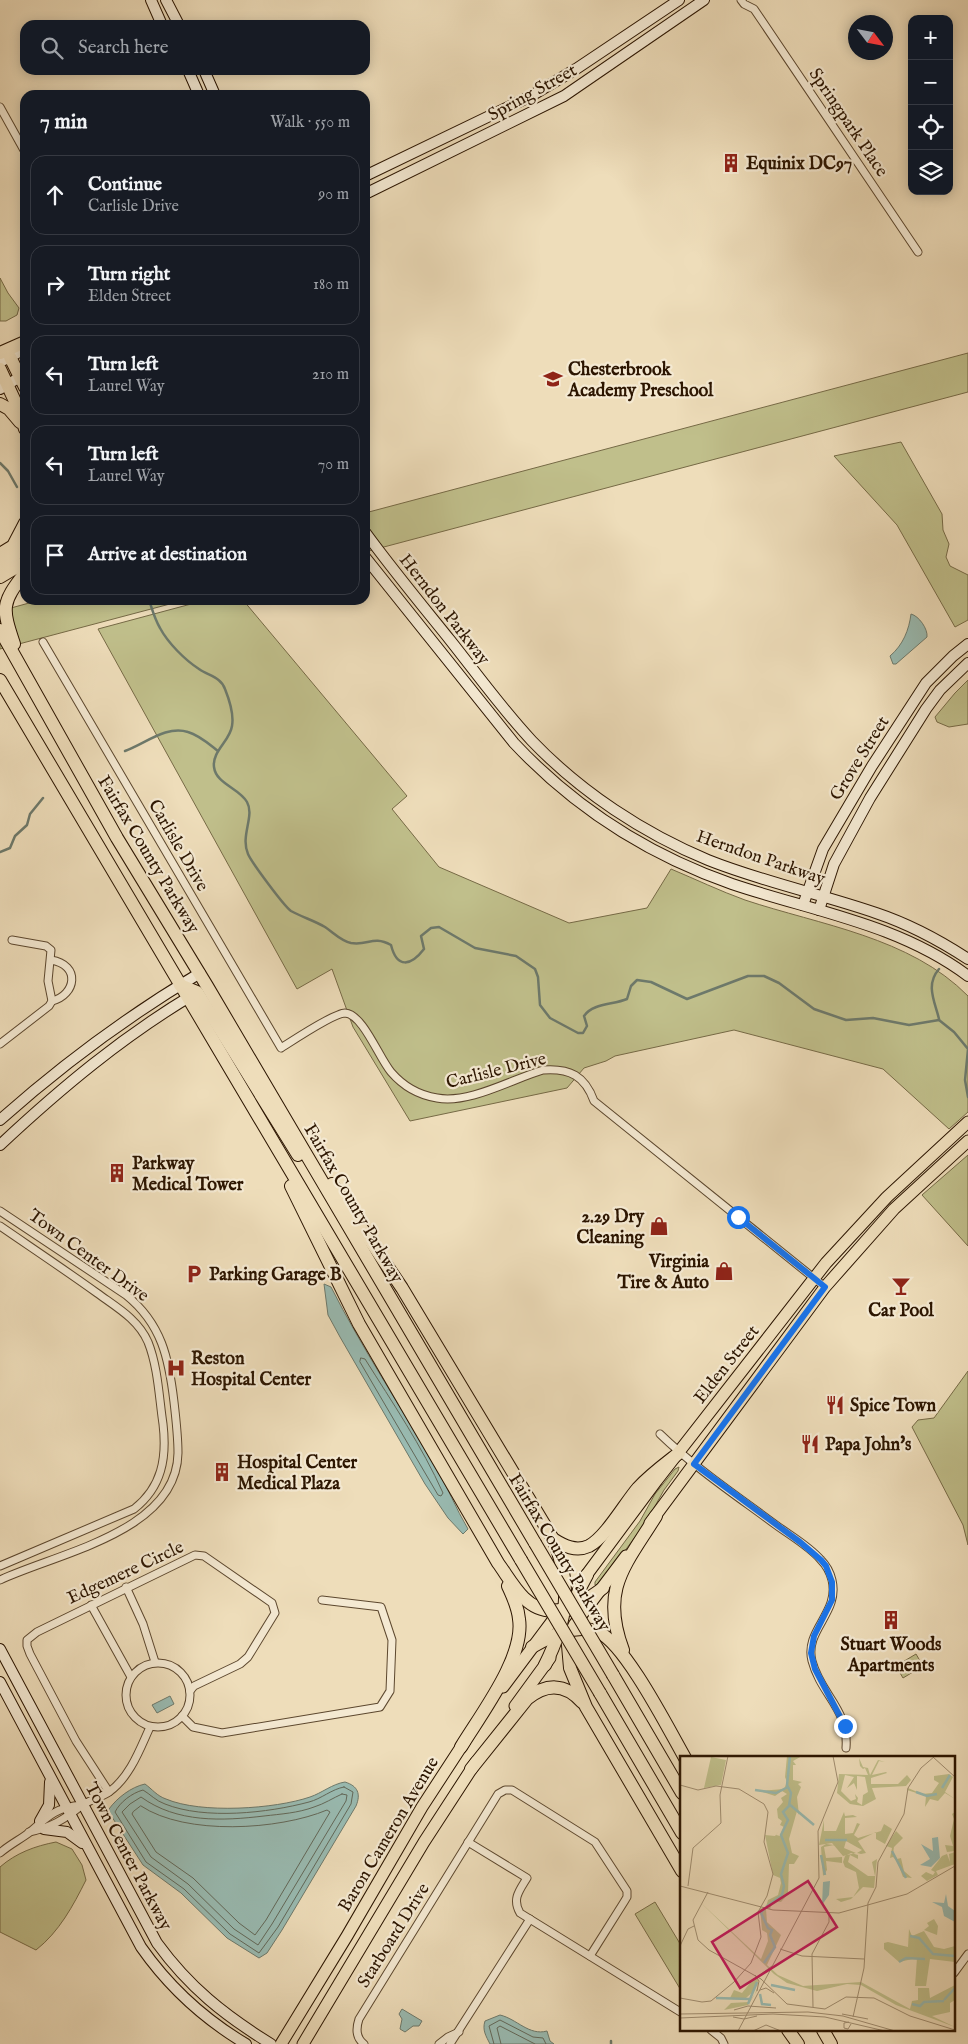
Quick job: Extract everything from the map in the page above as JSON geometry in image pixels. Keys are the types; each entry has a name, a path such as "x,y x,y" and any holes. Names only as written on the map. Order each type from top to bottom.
{"highway":[{"path":"20,345 3,357 20,376"},
{"path":"0,370 4,386 20,412"},
{"path":"0,404 13,412 20,422"},
{"path":"0,554 13,546 20,533"},
{"path":"0,565 20,550"},
{"path":"0,577 20,565"},
{"path":"20,580 10,593 5,611 24,675"},
{"name":"Fairfax County Parkway","path":"0,630 117,838 200,973 197,992 252,1105 680,1830"},
{"name":"Fairfax County Parkway","path":"0,680 180,985 197,992 272,1096 680,1790"},
{"path":"197,992 291,1147 296,1154 310,1162"},
{"path":"272,1096 402,1288 553,1539 564,1572 566,1633 570,1668 586,1707 680,1868"},
{"path":"252,1105 360,1324 498,1563 515,1602 520,1620 519,1639 512,1661 461,1747"},
{"path":"553,1539 563,1545 577,1548 590,1545 601,1536 639,1487 653,1473 679,1453"},
{"path":"656,1516 629,1560 615,1590 614,1617 618,1637 627,1660 683,1756"},
{"path":"498,1563 524,1598 542,1610 566,1608 602,1588"},
{"path":"566,1608 587,1575"},
{"path":"532,1647 566,1633 583,1630 598,1632 610,1640 627,1660"},
{"path":"543,1668 566,1633"},
{"path":"471,1769 527,1699 540,1690 554,1687 567,1689 586,1707"},
{"path":"789,2032 798,2044"},
{"path":"799,2032 806,2044"},
{"path":"824,2032 831,2044"},
{"path":"833,2032 840,2044"}],"main road":[{"path":"151,0 160,20"},
{"path":"166,0 176,20"},
{"name":"Spring Street","path":"370,174 531,96 576,69 679,0"},
{"name":"Spring Street","path":"370,192 564,96 704,0"},
{"path":"190,75 197,90"},
{"path":"206,75 213,90"},
{"path":"3,357 20,351"},
{"path":"4,386 20,380"},
{"name":"Herndon Parkway","path":"370,538 502,706 541,750 575,780 621,814 671,842 722,865 877,913 918,930 968,959"},
{"name":"Herndon Parkway","path":"370,563 495,721 526,755 568,794 624,833 665,856 732,884 898,936 937,956 968,976"},
{"name":"Grove Street","path":"803,905 823,849 872,766 916,697 939,669 968,644"},
{"name":"Grove Street","path":"819,910 834,864 843,844 904,742 940,690 968,663"},
{"path":"0,1120 89,1046 200,973"},
{"path":"0,1145 77,1075 116,1046 197,992"},
{"name":"Elden Street","path":"587,1575 814,1278 887,1197 968,1122"},
{"name":"Elden Street","path":"566,1633 656,1516 825,1287 894,1209 968,1141"},
{"path":"532,1647 566,1608"},
{"name":"Baron Cameron Avenue","path":"281,2044 347,1936 422,1807 461,1747 532,1647"},
{"name":"Town Center Parkway","path":"0,1649 157,1943 173,1964 220,2011 271,2044"},
{"name":"Baron Cameron Avenue","path":"303,2044 424,1842 471,1769 543,1668"},
{"name":"Town Center Parkway","path":"0,1682 129,1927 153,1964 182,1995 210,2020 246,2044"},
{"path":"48,1773 51,1788 49,1805 42,1825 68,1832 88,1849"}],"street":[{"name":"Springpark Place","path":"741,0 744,4 754,9 918,252"},
{"path":"754,9 755,0"},
{"path":"0,107 20,143"},
{"name":"Carlisle Drive","path":"43,642 281,1048 333,1017 344,1013 353,1016 361,1024 390,1070 400,1081 410,1089 436,1098 464,1097 544,1070 571,1073 584,1081 594,1100 825,1287"},
{"path":"12,940 46,946 51,950 48,981 52,1001"},
{"path":"0,1044 49,1006 52,1001 59,999 69,989 71,974 69,968 63,963 51,960"},
{"name":"Town Center Drive","path":"0,1210 126,1295 151,1321 164,1346 170,1374 178,1462 171,1484 165,1494 148,1513 116,1533 0,1580"},
{"name":"Town Center Drive","path":"0,1226 116,1306 136,1323 142,1331 154,1363 165,1452 161,1473 155,1488 134,1509 0,1566"},
{"path":"660,1434 679,1453 815,1554 830,1573 832,1600 814,1636 811,1653 815,1669 845,1726 846,1748"},
{"name":"Edgemere Circle","path":"109,1792 76,1741 27,1646 27,1640 32,1634 126,1587 195,1555 204,1556 272,1603 275,1613 248,1657 240,1664 194,1686 190,1691"},
{"path":"126,1587 143,1624 155,1662"},
{"path":"182,1716 193,1727 222,1733 380,1708 390,1691 392,1640 381,1607 322,1600"},
{"path":"91,1604 130,1676"},
{"path":"155,1662 171,1665 178,1670 188,1683 190,1691 187,1709 182,1716 168,1726 150,1727 137,1720 127,1707 125,1697 126,1686 130,1676 137,1670 155,1662"},
{"path":"0,1852 29,1832 109,1792 122,1780 135,1760 150,1727"},
{"name":"Starboard Drive","path":"364,2044 359,2038 357,2028 359,2018 498,1794 508,1789 595,1842 627,1891 627,1897 590,1956"},
{"path":"468,1842 526,1878 516,1896 516,1906 520,1913 680,2012"},
{"path":"450,2044 460,2032 530,1919"},
{"path":"956,1970 968,1954"},
{"path":"439,2044 448,2037 460,2032"},
{"path":"714,2032 721,2038 724,2044"}],"shaded area":[{"path":"0,278 19,308 17,315 6,321 0,321"},
{"path":"968,353 968,392 370,551 370,512"},
{"path":"901,442 942,514 943,530 949,544 946,557 950,566 968,575 968,620 955,627 897,525 834,456"},
{"path":"22,605 166,605 0,649 0,611"},
{"path":"187,605 247,605 407,796 392,809 439,867 569,923 647,908 671,869 745,900 863,935 892,946 919,960 945,976 968,996 968,1112 949,1129 883,1069 734,1030 615,1056 584,1068 567,1088 410,1121 353,1027 332,969 297,989 98,629"},
{"path":"968,680 968,724 949,727 937,722 935,717"},
{"path":"968,1155 968,1246 922,1195"},
{"path":"968,1371 968,1545 963,1525 912,1427 918,1420 934,1418"},
{"path":"679,1467 645,1524 599,1585 595,1585 595,1582 640,1521 655,1494 675,1469"},
{"path":"916,1654 923,1666 903,1678 896,1666"},
{"path":"56,1842 72,1849 82,1865 86,1880 71,1909 52,1935 36,1950 0,1932 0,1867 26,1851"},
{"path":"655,1902 680,1944 680,1989 635,1914"}],"water":[{"path":"911,614 922,623 927,637 896,664 893,664 890,656 905,637"},
{"path":"324,1284 331,1287 368,1355 444,1481 468,1529 463,1534 448,1518 425,1484 340,1337 328,1315"},
{"path":"170,1696 174,1704 157,1713 152,1705"},
{"path":"345,1782 356,1788 358,1798 356,1806 282,1930 267,1953 259,1958 227,1938 181,1893 143,1865 110,1814 109,1809 125,1794 145,1784 163,1798 181,1804 198,1807 238,1808 295,1801 310,1797"},
{"path":"402,2009 422,2021 419,2026 413,2026 405,2032 400,2029 402,2019 399,2014"},
{"path":"500,2015 534,2031 547,2031 550,2041 554,2044 490,2044 484,2030 485,2021"}],"waterway":[{"path":"0,463 8,471 17,487"},
{"path":"151,605 158,625 172,645 194,665 218,679 225,689 232,712 232,726 231,731 218,751 214,767 219,778 239,793 247,802 249,808 246,840 248,854 268,884 291,911 325,927 347,942 357,944 375,941 385,942 391,945 397,958 405,962 414,959 424,949 421,936 431,928 439,927 475,948 516,956 535,969 538,977 540,1005 550,1018 578,1033 583,1033 587,1026 584,1016 588,1012 598,1006 627,999 631,986 637,980 651,982 687,999 748,976 764,976 779,983 814,1009 846,1020 873,1018 909,1025 939,1020 954,1032 968,1049 965,1080 968,1097"},
{"path":"125,751 156,736 172,731 188,732 196,735 218,751"},
{"path":"0,852 10,848 15,836 27,825 30,814 43,798"},
{"path":"939,969 933,981 932,994 939,1019"}],"place":[{"name":"Equinix DC97","path":"731,163"},
{"name":"Chesterbrook Academy Preschool","path":"553,379"},
{"name":"Parkway Medical Tower","path":"117,1173"},
{"name":"2.29 Dry Cleaning","path":"659,1226"},
{"name":"Virginia Tire & Auto","path":"724,1271"},
{"name":"Parking Garage B","path":"194,1274"},
{"name":"Car Pool","path":"901,1286"},
{"name":"Reston Hospital Center","path":"176,1368"},
{"name":"Spice Town","path":"835,1405"},
{"name":"Papa John's","path":"810,1444"},
{"name":"Hospital Center Medical Plaza","path":"222,1472"},
{"name":"Stuart Woods Apartments","path":"891,1620"}],"route":[{"path":"738,1217 825,1287 694,1464 800,1542 826,1566 832,1582 832,1600 830,1608 814,1636 811,1653 812,1662 845,1726"}]}
